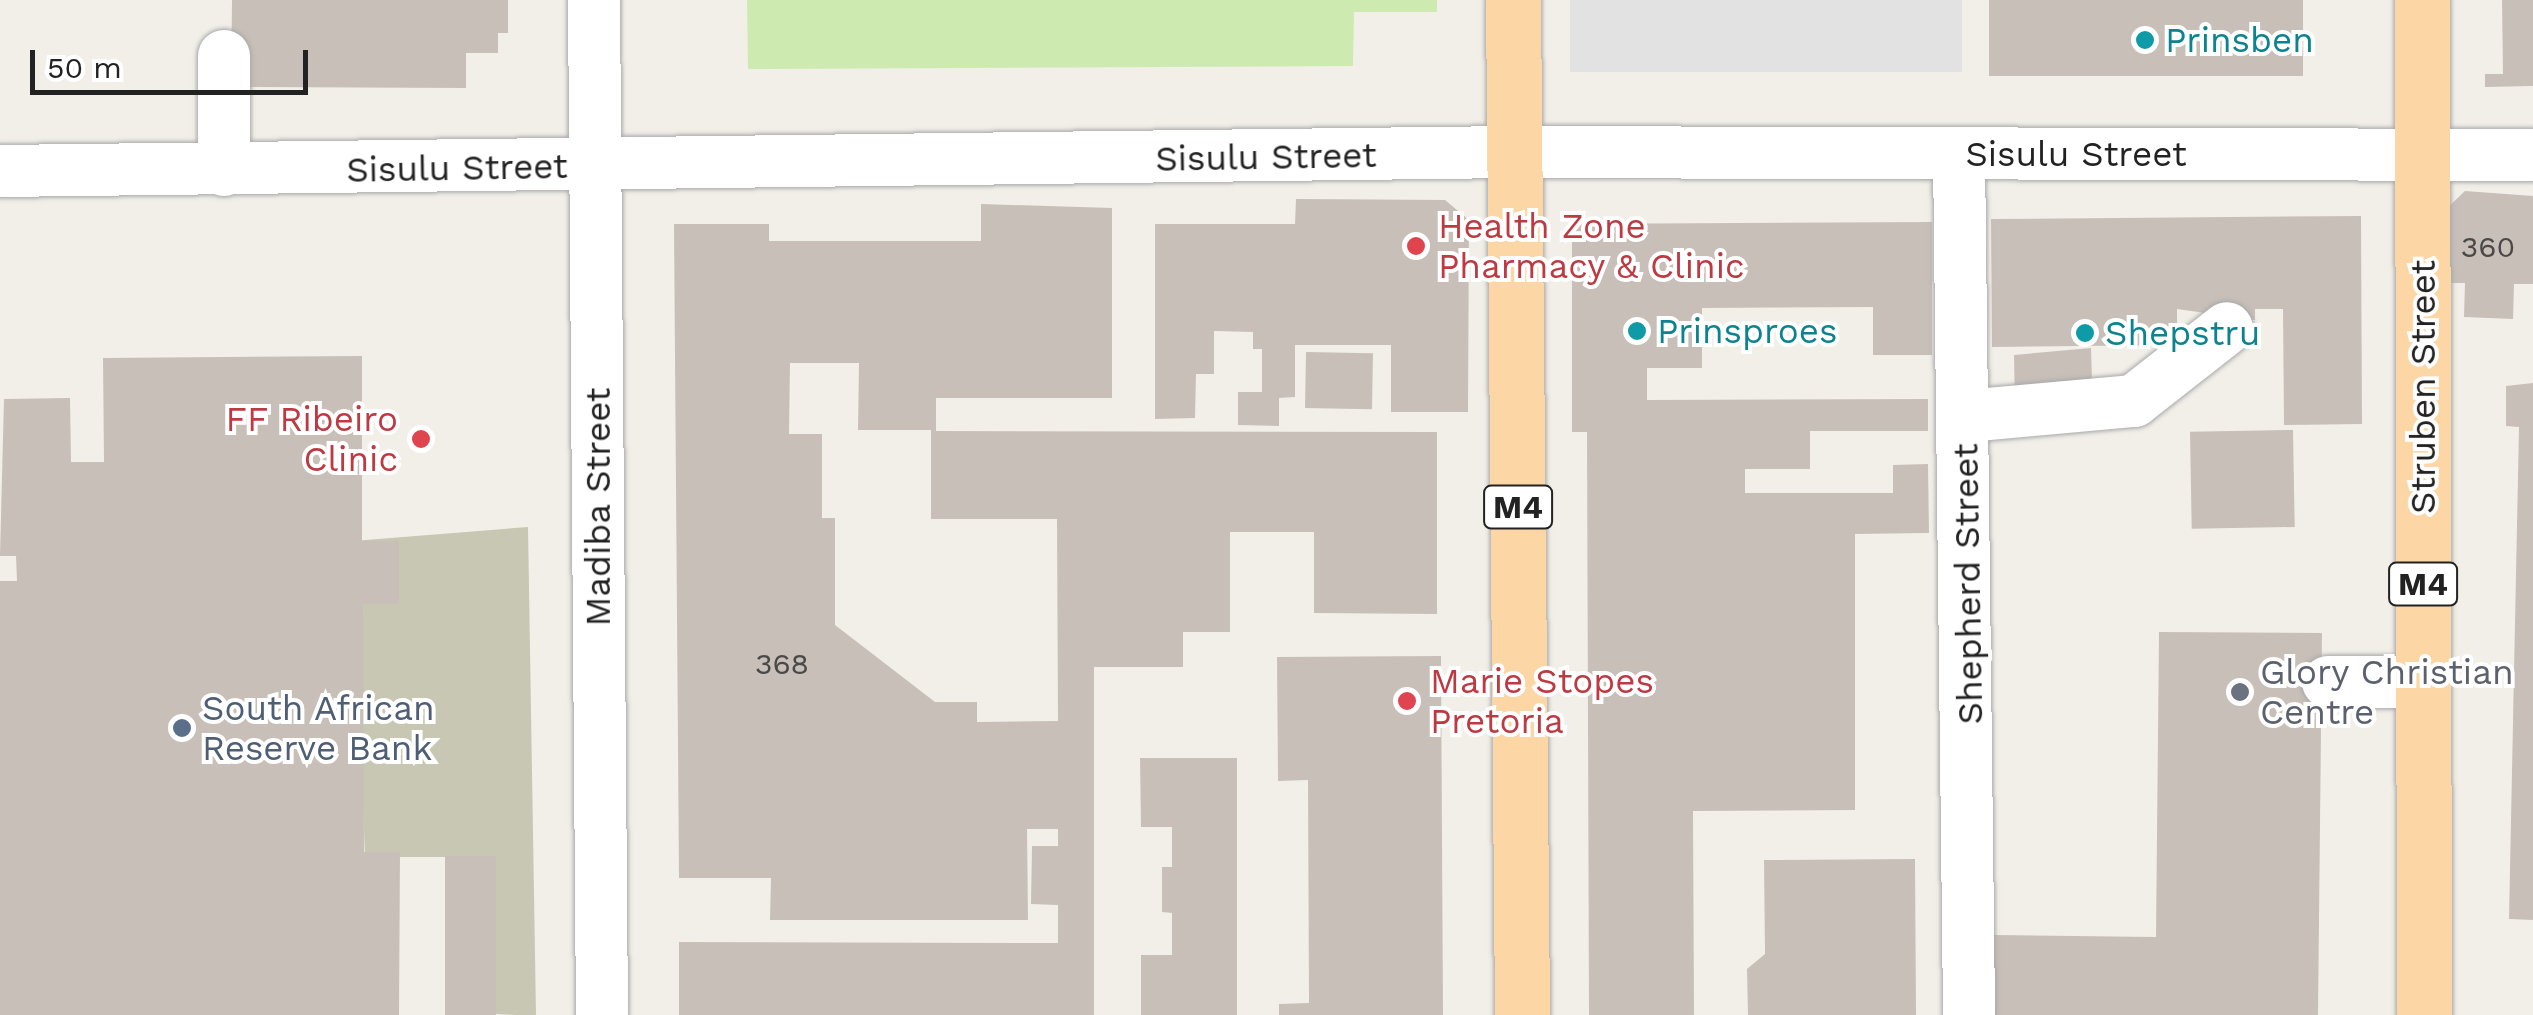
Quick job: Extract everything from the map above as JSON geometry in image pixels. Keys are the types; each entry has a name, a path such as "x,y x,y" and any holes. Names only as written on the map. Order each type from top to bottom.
{"main road":[{"name":"M4","path":"1513,0 1522,1015"},
{"name":"Struben Street","path":"2422,0 2424,1015"}],"street":[{"name":"Madiba Street","path":"594,0 602,1015"},
{"path":"224,56 224,170"},
{"name":"Sisulu Street","path":"0,171 1512,152 2533,155"},
{"name":"Shepherd Street","path":"1960,154 1966,416 1969,1015"},
{"path":"1966,416 2134,401 2228,328"},
{"path":"2328,682 2423,682"}],"shaded area":[{"path":"1570,0 1962,0 1962,72 1570,72"},
{"path":"528,527 536,1015 516,1015 496,1014 496,857 365,857 353,541"}],"green space":[{"path":"747,0 1437,0 1437,12 1354,12 1353,66 748,69"}],"building":[{"path":"232,0 508,0 508,33 498,33 498,53 466,53 466,88 231,87"},
{"name":"Prinsben","path":"1989,0 2303,0 2303,76 1989,76"},
{"path":"2502,0 2533,0 2533,86 2485,87 2485,74 2503,74"},
{"path":"2465,191 2533,196 2533,284 2514,284 2513,319 2464,317 2465,283 2443,283 2444,211"},
{"path":"1296,199 1445,200 1469,220 1468,412 1391,412 1391,345 1295,345 1295,397 1279,398 1279,426 1238,425 1238,392 1262,392 1262,349 1253,349 1253,332 1214,331 1214,374 1196,374 1195,418 1155,419 1155,224 1295,224"},
{"path":"981,204 1112,208 1112,398 936,398 936,431 1437,432 1437,614 1314,613 1314,532 1230,532 1230,632 1183,632 1183,667 1094,667 1094,1015 679,1015 679,942 1058,943 1058,905 1031,904 1032,846 1058,846 1058,829 1027,829 1028,920 770,920 771,878 679,878 674,224 769,224 769,241 981,241","holes":["790,363 859,363 858,430 931,430 931,519 1057,519 1058,721 977,722 977,702 935,702 835,625 835,518 822,518 822,434 789,434"]},
{"name":"Shepstru","path":"2361,216 2362,424 2284,425 2283,309 2255,309 2255,320 2177,309 2177,345 1992,347 1991,219"},
{"path":"1932,222 1932,355 1873,355 1873,307 1702,308 1702,368 1647,368 1647,400 1928,399 1928,431 1810,431 1810,469 1745,469 1745,493 1893,493 1893,465 1928,464 1929,533 1855,534 1855,810 1693,811 1694,1015 1589,1015 1587,432 1572,432 1572,224"},
{"path":"2091,348 2092,381 2057,381 2057,407 2015,407 2014,355"},
{"path":"1306,352 1373,353 1372,409 1305,408"},
{"name":"South African Reserve Bank","path":"362,356 362,541 399,541 399,604 363,604 364,852 400,852 399,1015 0,1015 0,581 17,581 16,556 0,556 4,399 70,398 71,462 104,462 103,358"},
{"path":"2533,383 2533,920 2509,919 2519,427 2506,426 2506,386"},
{"path":"2293,430 2295,527 2192,529 2190,432"},
{"path":"2159,632 2322,633 2318,1015 1993,1015 1994,935 2156,937"},
{"path":"1441,656 1443,1015 1279,1015 1279,1004 1309,1003 1308,780 1278,781 1277,657"},
{"path":"1140,758 1237,758 1237,1015 1141,1015 1141,955 1172,955 1172,913 1162,912 1162,867 1172,867 1172,827 1141,827"},
{"path":"445,856 496,856 496,1015 445,1015"},
{"path":"1915,859 1916,1015 1748,1015 1747,969 1765,954 1764,860"}],"place":[{"name":"Prinsben","path":"2145,40"},
{"name":"Health Zone Pharmacy & Clinic","path":"1416,246"},
{"name":"Prinsproes","path":"1637,331"},
{"name":"Shepstru","path":"2085,333"},
{"name":"FF Ribeiro Clinic","path":"421,439"},
{"name":"Glory Christian Centre","path":"2240,692"},
{"name":"Marie Stopes Pretoria","path":"1407,701"},
{"name":"South African Reserve Bank","path":"182,728"}]}
